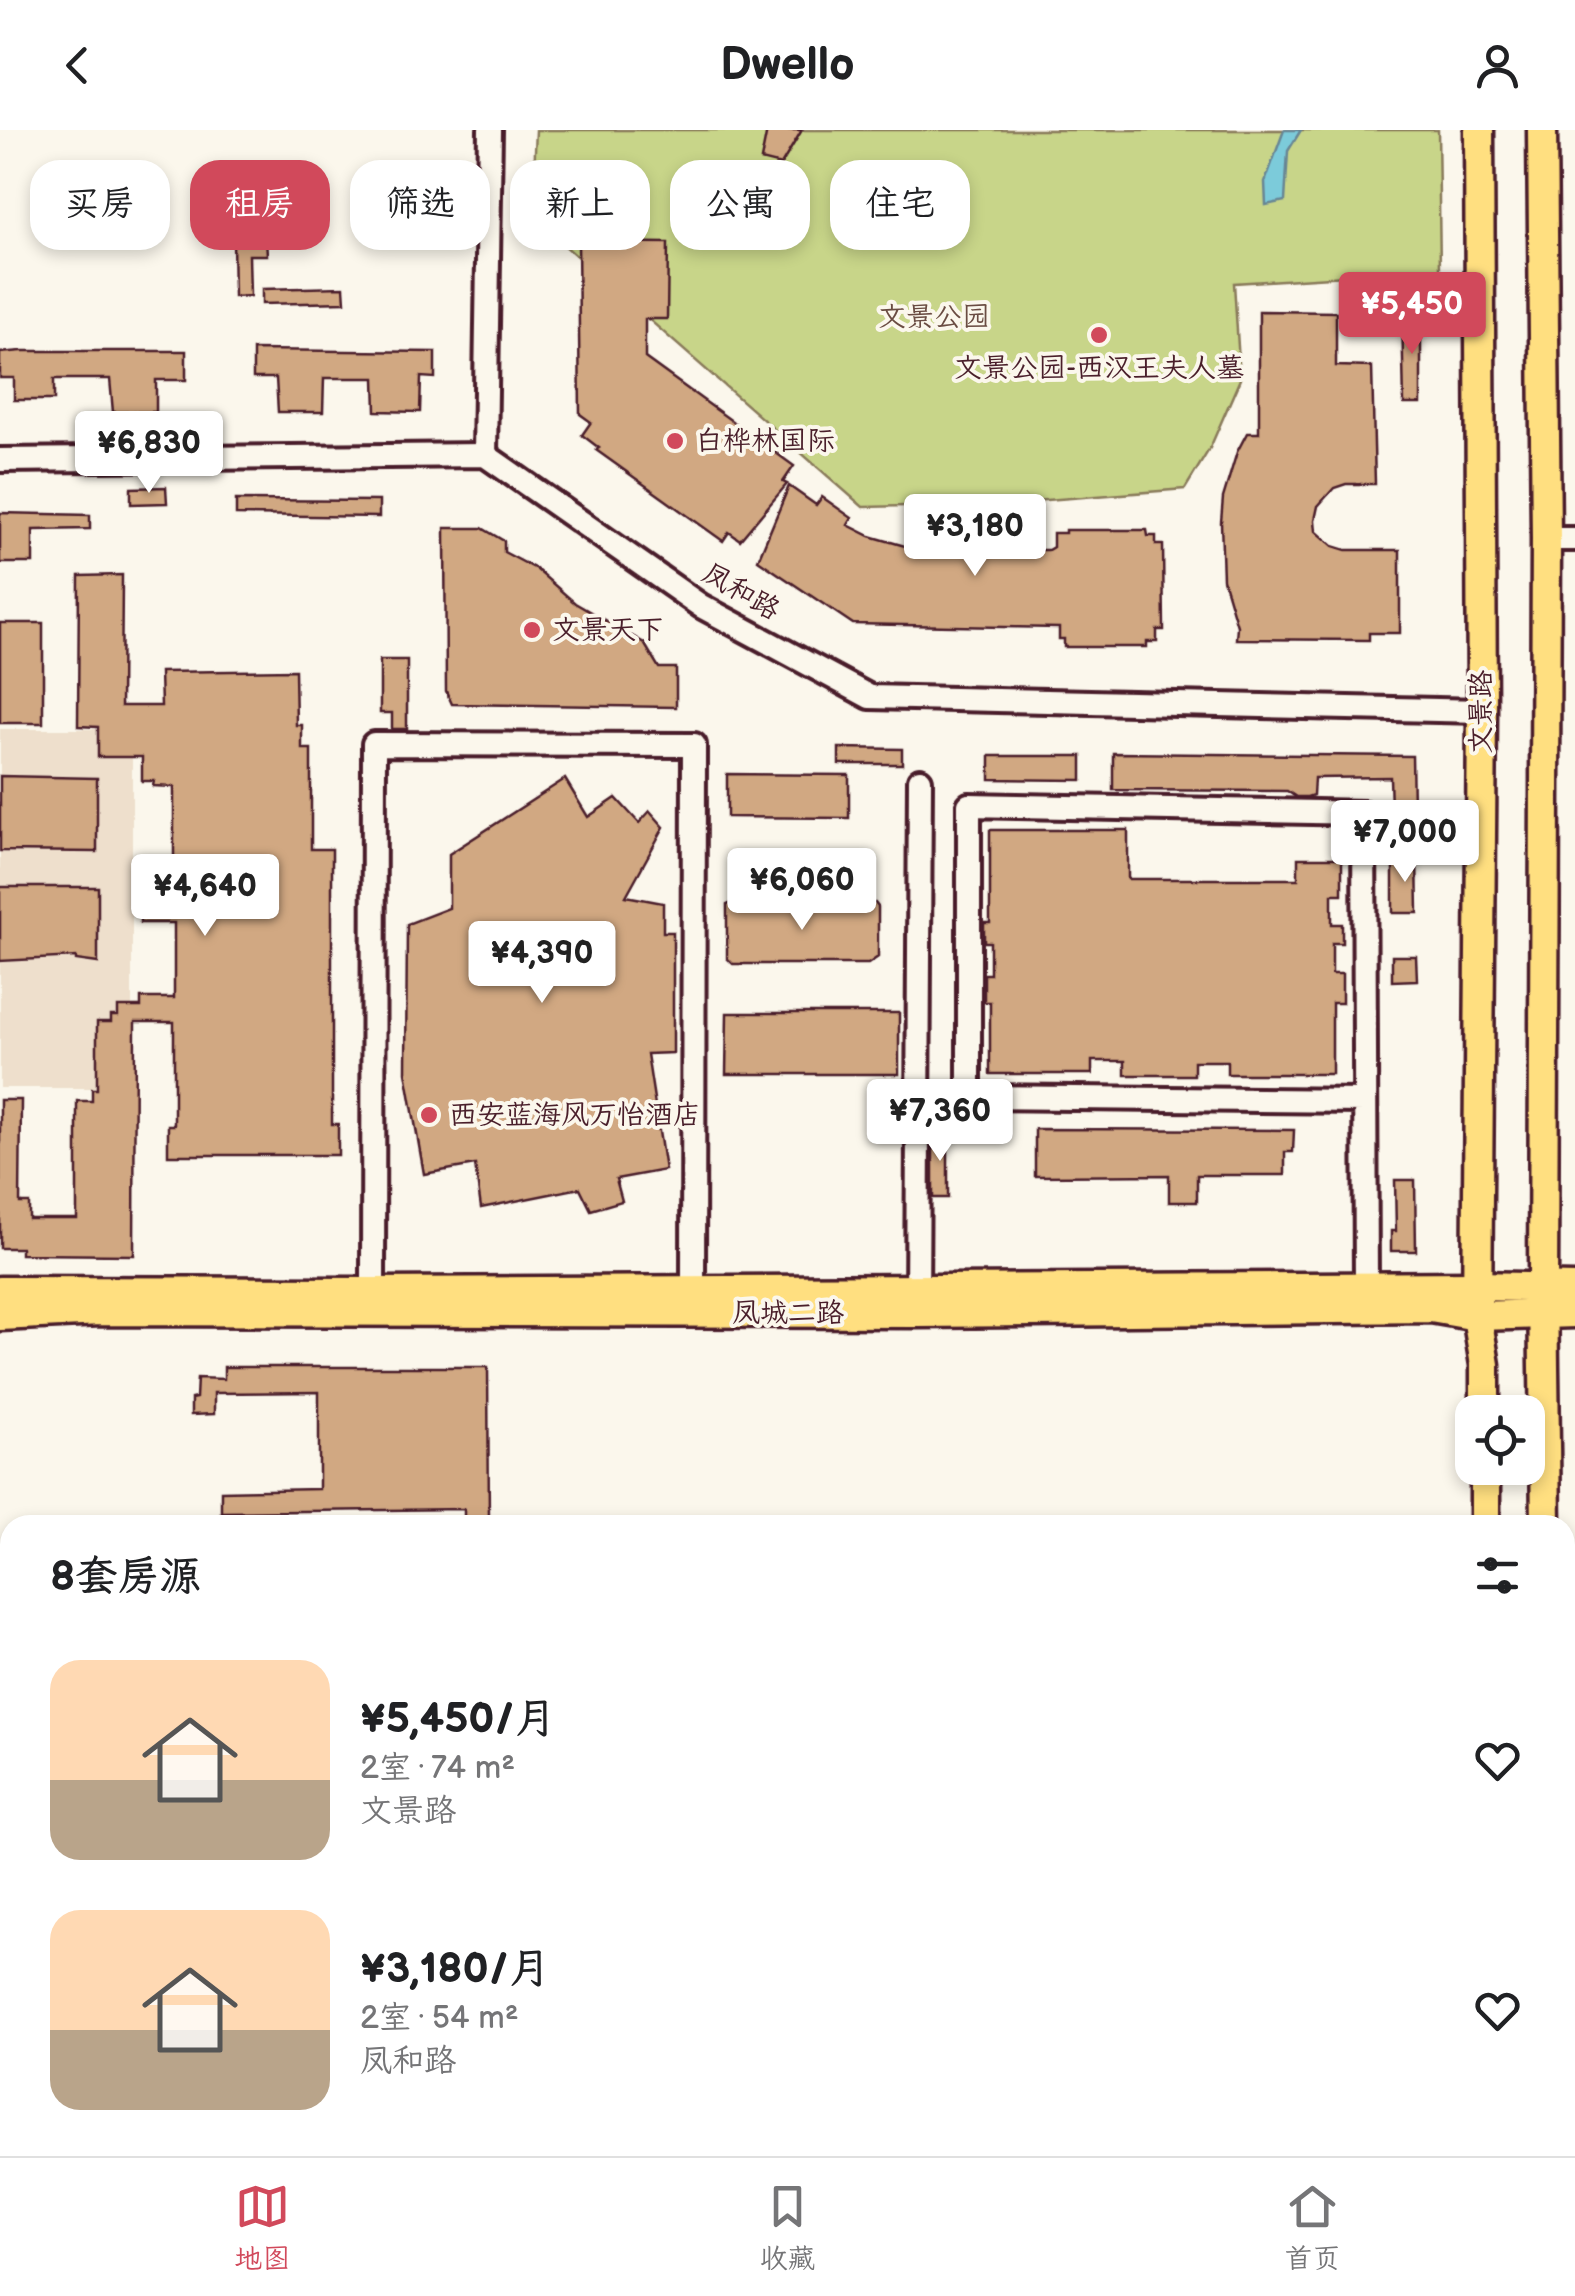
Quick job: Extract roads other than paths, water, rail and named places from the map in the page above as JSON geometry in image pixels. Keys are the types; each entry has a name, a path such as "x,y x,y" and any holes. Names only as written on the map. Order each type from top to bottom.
{"main road":[{"name":"文景路","path":"1479,130 1482,711 1477,1316 1485,1365 1485,1395"},
{"path":"1542,130 1561,539 1544,1300 1546,1515"},
{"name":"凤城二路","path":"0,1316 101,1311 917,1301 1366,1286 1478,1286 1544,1300 1575,1312"},
{"name":"凤城二路","path":"0,1291 693,1291 917,1301 1431,1308 1477,1316 1544,1300 1575,1288"},
{"path":"1485,1485 1485,1515"}],"street":[{"path":"0,460 485,455 490,130"},
{"name":"凤和路","path":"485,455 700,606 870,696 1482,711"},
{"path":"373,1292 374,744 694,745 693,1291"},
{"path":"917,1301 920,780"},
{"path":"1365,1101 969,1097 969,805 1364,812 1366,1286"}],"water":[{"path":"1284,130 1301,130 1288,151 1285,201 1266,205 1265,182"}],"place":[{"name":"文景公园-西汉王夫人墓","path":"1099,335"},
{"name":"白桦林国际","path":"675,441"},
{"name":"文景天下","path":"532,630"},
{"name":"西安蓝海风万怡酒店","path":"429,1115"}],"park label":[{"name":"文景公园","path":"934,317"}]}
